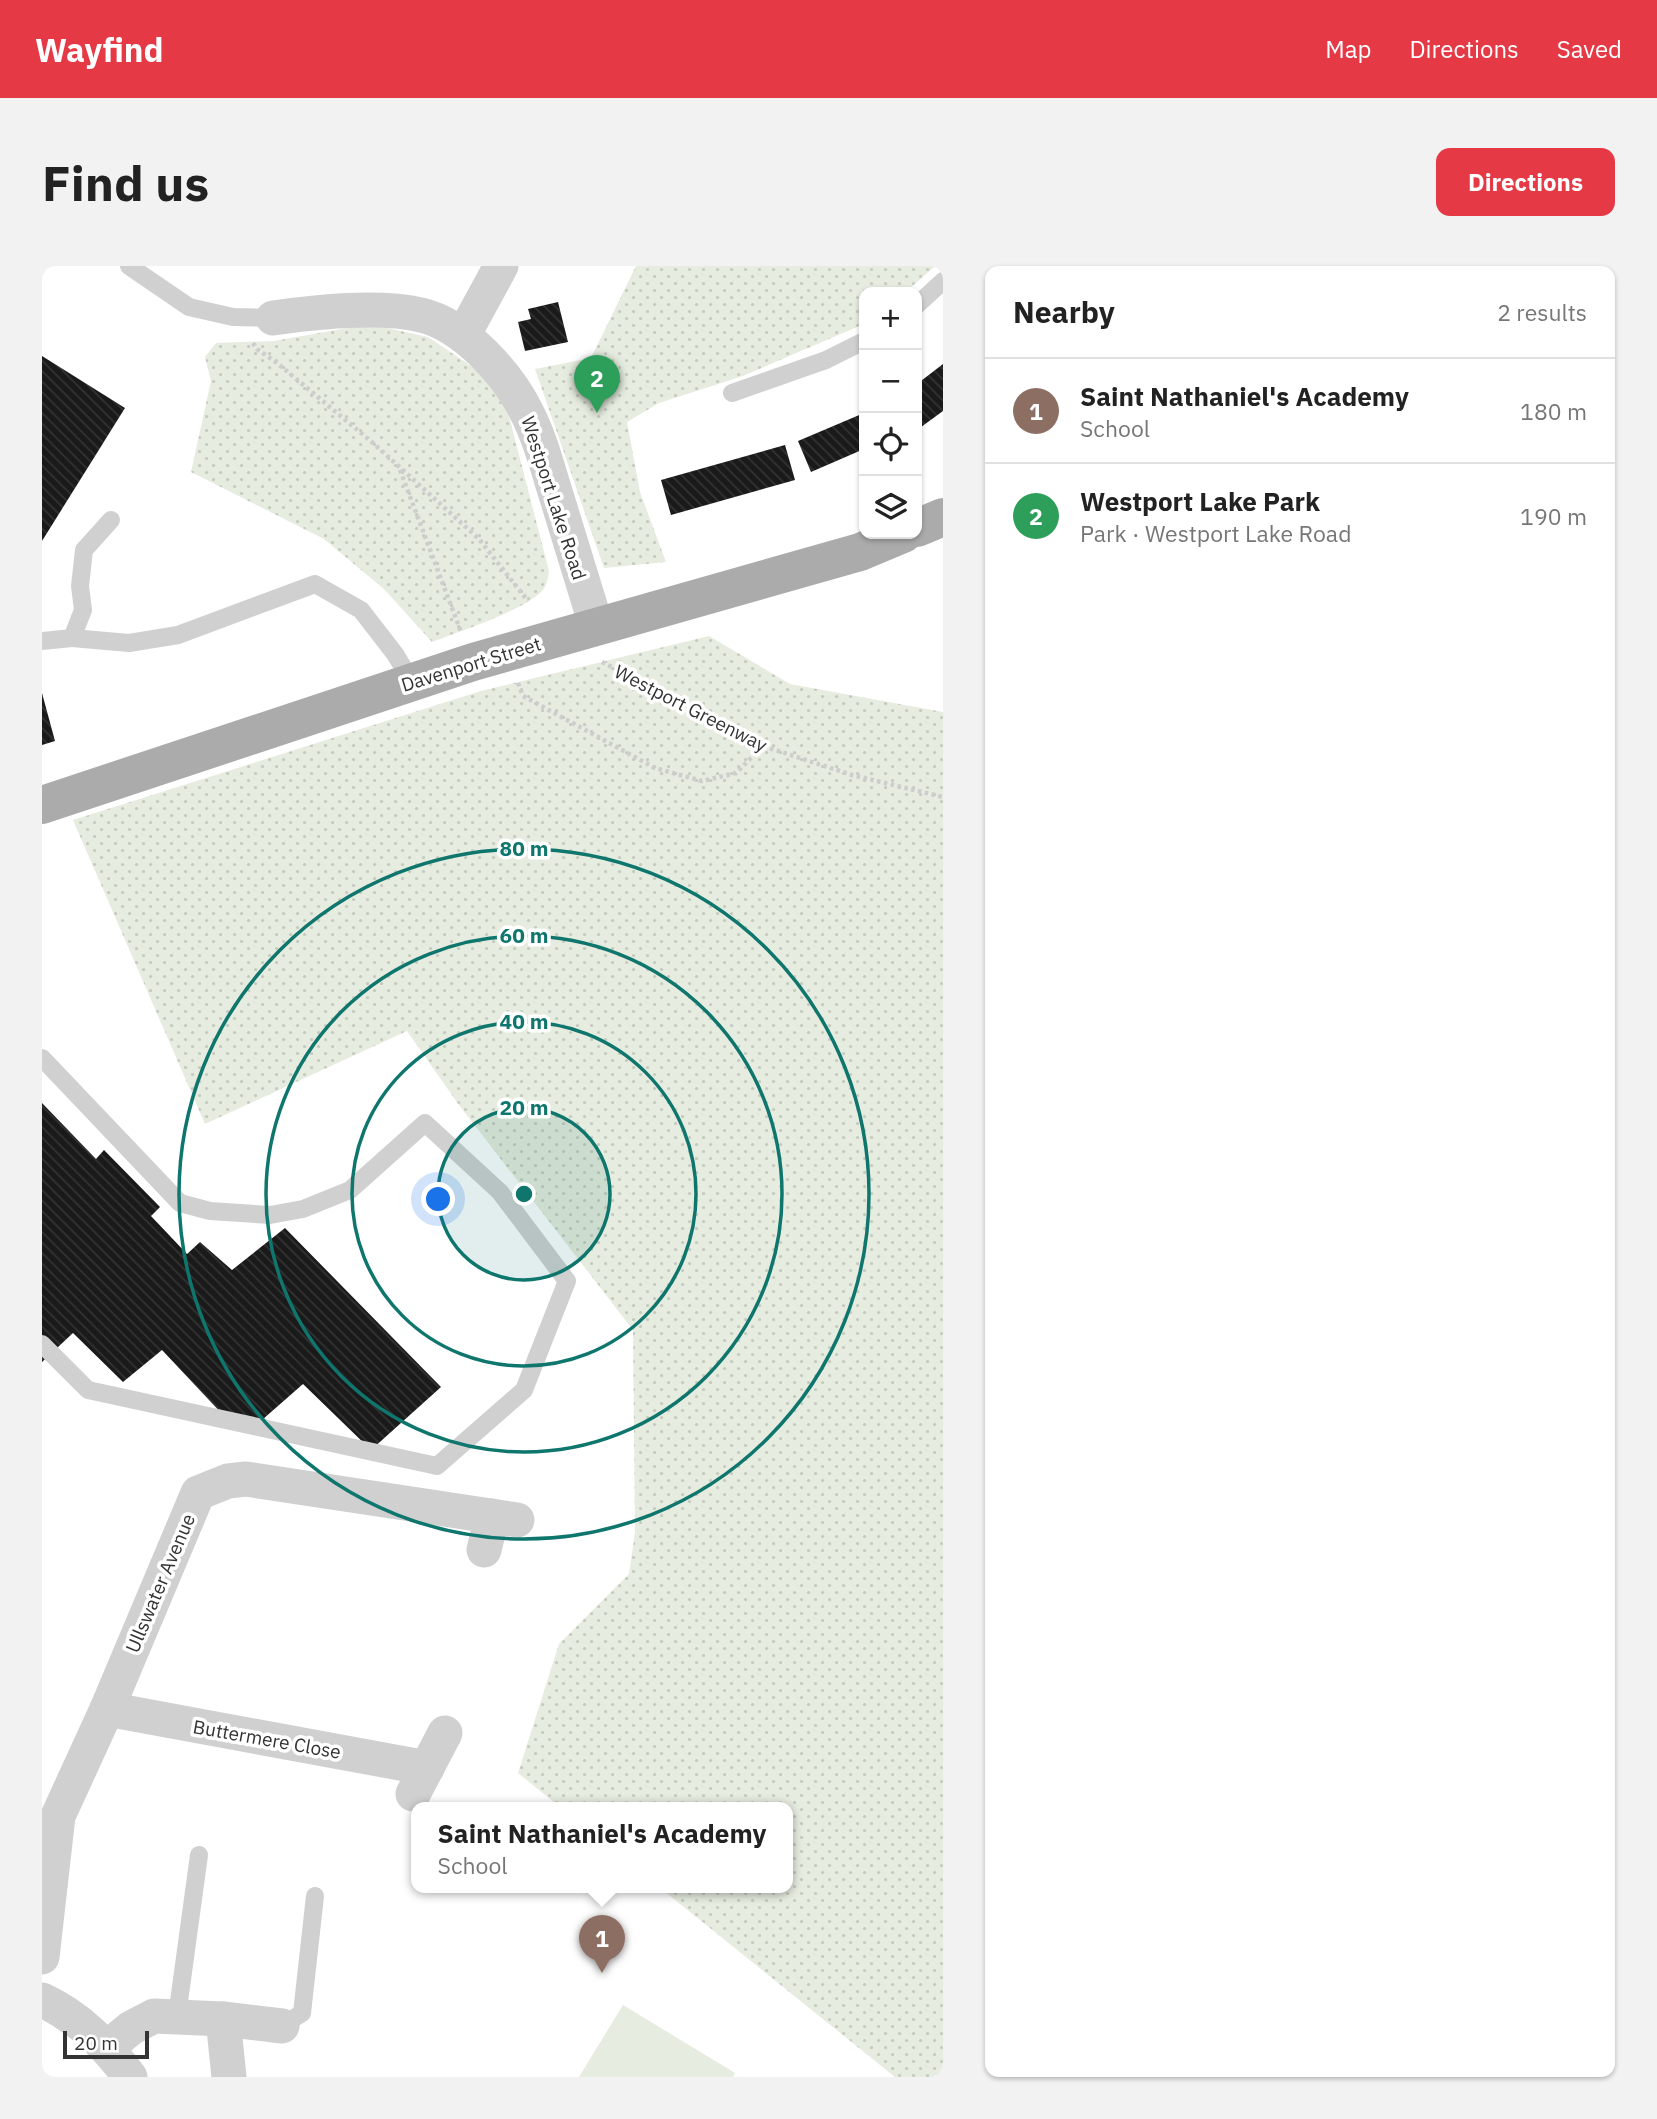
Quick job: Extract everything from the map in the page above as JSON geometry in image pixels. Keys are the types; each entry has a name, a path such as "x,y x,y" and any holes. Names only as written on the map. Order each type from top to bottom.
{"main road":[{"path":"922,526 943,517"},
{"name":"Davenport Street","path":"42,805 491,657 860,552 891,539"}],"street":[{"path":"464,334 501,266"},
{"name":"Westport Lake Road","path":"273,318 317,312 372,311 422,315 464,334 505,377 527,412 543,453 596,625"},
{"name":"Ullswater Avenue","path":"42,1957 58,1816 107,1709 198,1493 228,1481 246,1479 505,1518 484,1550"},
{"name":"Buttermere Close","path":"107,1709 420,1781 445,1733"},
{"path":"42,2000 62,2009 108,2047 130,2077"},
{"path":"108,2047 131,2028 153,2016 223,2019 282,2026"},
{"path":"223,2019 229,2077"}],"lane":[{"path":"129,266 189,307 233,317 273,318"},
{"path":"922,300 943,281"},
{"path":"732,393 826,360 859,344"},
{"path":"72,638 83,610 80,586 84,550 111,520"},
{"path":"42,640 72,638 129,643 178,635 315,584 362,610 412,682"},
{"path":"42,1058 180,1203 210,1211 270,1215 303,1209 350,1190 425,1123 500,1192 567,1281 524,1390 437,1466 88,1390 42,1343"},
{"path":"177,2016 199,1855"},
{"path":"282,2026 302,2013 315,1896"}],"path":[{"path":"233,317 257,349 320,398 478,539 528,601"},
{"path":"399,467 491,657 523,696 655,768 702,780 736,773 763,746"},
{"name":"Westport Greenway","path":"602,662 763,746 852,775 943,797"}],"shaded area":[{"path":"636,266 935,266 912,287 859,287 859,326 743,376 659,403 627,422 640,492 666,562 604,568 535,369 591,358"},
{"path":"370,324 428,337 477,370 496,392 509,416 549,571 542,591 521,606 432,642 384,589 324,539 191,472 211,381 205,357 216,343 274,341"},
{"path":"709,636 790,684 943,712 943,2077 895,2077 666,1893 793,1893 793,1802 554,1802 518,1773 559,1644 629,1574 635,1532 633,1330 459,1105 407,1031 205,1124 73,820 481,691"},
{"path":"623,2005 735,2073 733,2077 579,2077"}],"building":[{"path":"558,302 568,342 525,351 518,322 531,319 528,309"},
{"path":"42,356 125,408 42,541"},
{"path":"943,364 943,411 922,426 922,413 922,380"},
{"path":"859,415 859,451 811,472 798,441"},
{"path":"785,445 795,480 671,515 661,480"},
{"path":"42,693 55,741 42,745"},
{"path":"42,1103 96,1159 104,1150 160,1207 151,1216 187,1254 200,1242 232,1270 285,1228 441,1387 371,1450 303,1384 253,1428 225,1417 162,1350 123,1382 73,1333 42,1362"}],"place":[{"name":"Westport Lake Park","path":"597,413"},
{"name":"Saint Nathaniel's Academy","path":"602,1973"}]}
